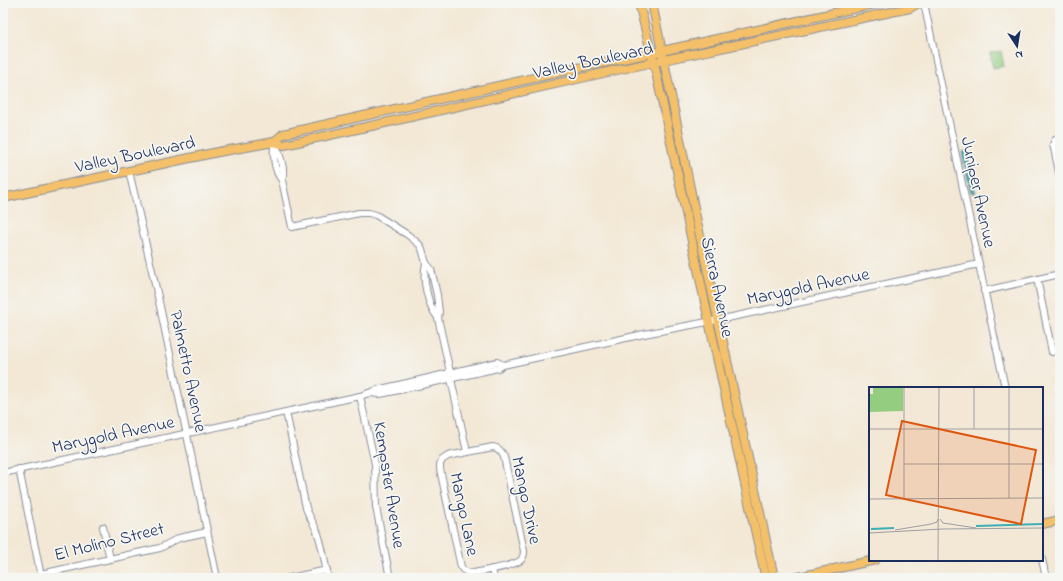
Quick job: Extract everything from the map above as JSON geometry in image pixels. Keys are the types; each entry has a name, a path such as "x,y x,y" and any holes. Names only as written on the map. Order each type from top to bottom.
{"main road":[{"name":"Sierra Avenue","path":"640,3 734,437 765,575 768,578"},
{"name":"Sierra Avenue","path":"652,3 697,222 773,573 772,578"},
{"name":"Valley Boulevard","path":"274,142 283,134 879,3"},
{"name":"Valley Boulevard","path":"3,198 274,142 284,145 486,99 910,8 919,3"},
{"path":"398,120 417,109 425,107 430,101"},
{"path":"734,437 739,437 747,470 754,482"},
{"path":"1043,524 1060,520"},
{"path":"794,578 870,561"}],"street":[{"name":"Juniper Avenue","path":"924,3 1005,387"},
{"path":"1059,138 1054,142 1054,145 1060,177"},
{"path":"274,142 273,154 276,169 278,176 282,180 292,227 359,213 369,213 376,215 394,225 416,241 422,249 426,263 431,269 437,295 439,312 438,318 467,452"},
{"name":"Palmetto Avenue","path":"129,171 158,297 217,578"},
{"path":"426,263 424,270 429,302 438,318"},
{"name":"Marygold Avenue","path":"370,393 380,394 390,392 450,376 498,368 503,365 644,334 709,322 979,264"},
{"path":"984,291 1060,274"},
{"path":"1037,279 1052,352"},
{"path":"425,280 429,282 433,293 437,295"},
{"name":"Marygold Avenue","path":"3,473 360,396 377,390 438,376 450,376"},
{"name":"Kempster Avenue","path":"360,396 375,464 376,507 390,578"},
{"path":"286,412 308,516 318,533 328,578"},
{"name":"Mango Drive","path":"467,452 491,447 498,448 503,453 509,479 524,553 518,562 492,569"},
{"name":"Mango Lane","path":"467,452 445,458 442,460 440,467 461,566 465,571 471,573 492,569"},
{"path":"19,469 41,576"},
{"path":"103,526 110,558"},
{"name":"El Molino Street","path":"41,576 110,558 160,548 180,538 207,532"},
{"path":"1042,561 1046,578"},
{"path":"492,569 494,578"},
{"path":"290,578 327,570"}],"green space":[{"path":"1001,51 1004,66 993,68 990,53"}],"water":[{"path":"966,151 975,192 971,193 962,152"}]}
